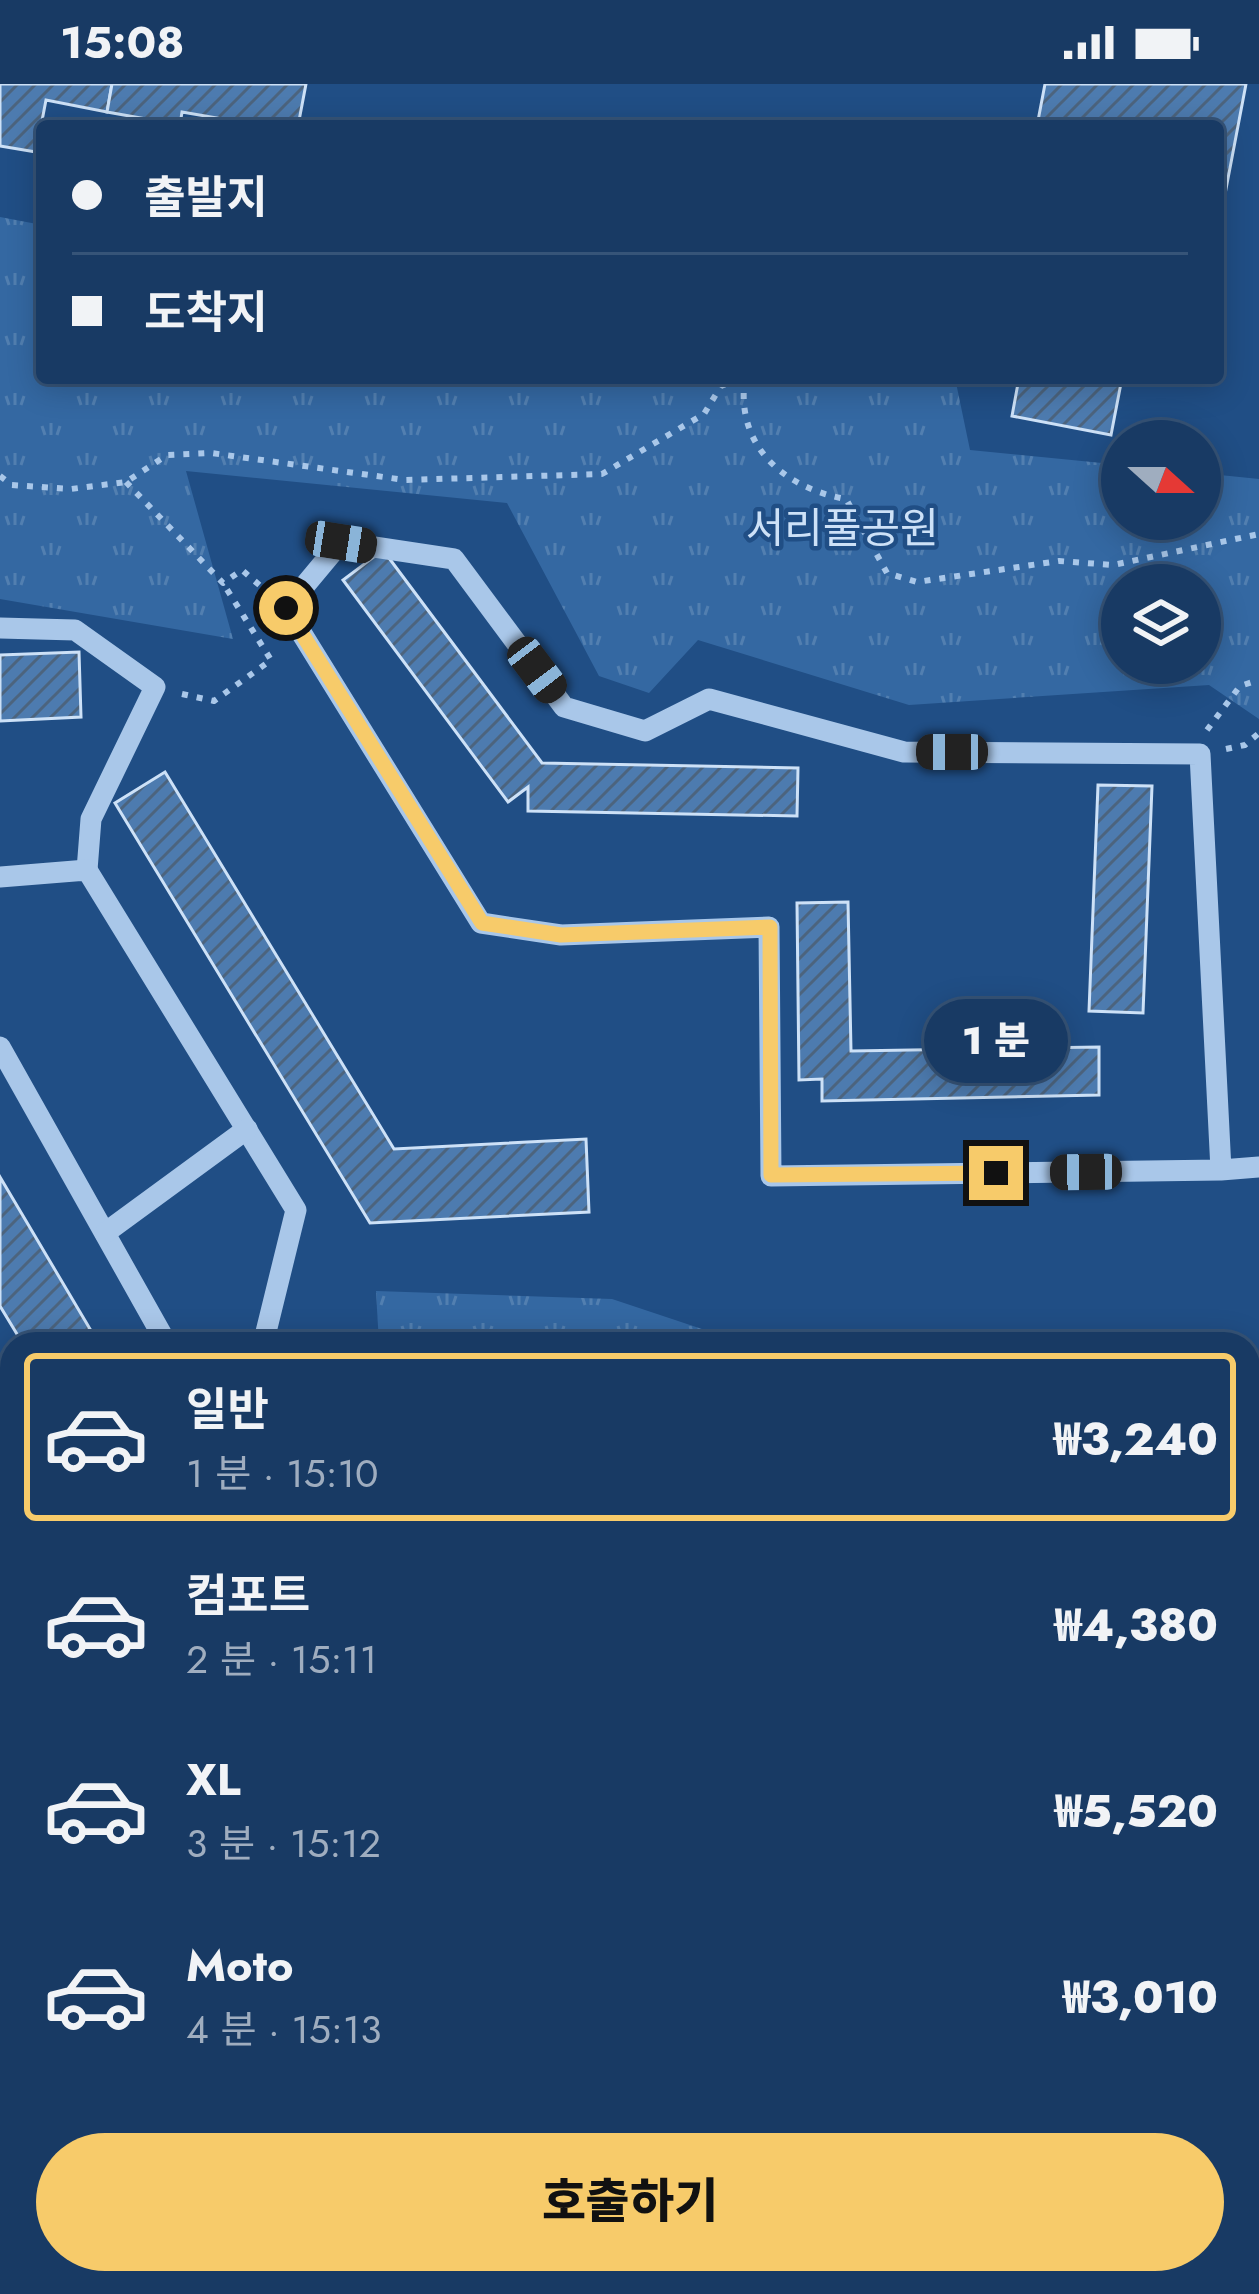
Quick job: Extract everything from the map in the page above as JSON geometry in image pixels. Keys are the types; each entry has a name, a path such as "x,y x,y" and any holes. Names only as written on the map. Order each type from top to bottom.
{"street":[{"path":"1221,1170 1200,754 904,752 709,699 644,731 565,707 454,559 341,542 286,608 482,923 561,935 770,927 771,1175 1221,1170 1259,1167"},
{"path":"0,628 75,630 155,687 91,819 87,870 296,1210 266,1332"},
{"path":"0,877 87,870"},
{"path":"0,1047 160,1332"},
{"path":"104,1233 247,1130"},
{"path":"270,1314 277,1332"}],"path":[{"path":"0,476 12,484 71,489 126,482 167,454 211,453 405,480 602,474 704,414 726,384"},
{"path":"742,384 740,409 751,438 783,477 815,494 846,499 887,572 917,582 1059,561 1112,565 1259,534"},
{"path":"126,482 223,584 272,660 214,701 155,687"},
{"path":"223,584 242,570 286,608"},
{"path":"1190,753 1240,686 1259,680"},
{"path":"1245,745 1259,733"}],"green space":[{"name":"서리풀공원","path":"0,217 36,224 36,384 956,384 970,450 1101,463 1101,540 1221,540 1221,475 1259,479 1259,719 1209,685 909,705 698,640 649,693 599,676 507,503 186,471 233,639 0,599"},
{"path":"376,1291 612,1299 711,1332 378,1332"}],"building":[{"path":"0,84 112,84 107,112 46,100 42,120 36,120 36,152 0,146"},
{"path":"112,84 306,84 299,120 228,120 182,112 181,120 152,120 107,112"},
{"path":"1045,84 1246,84 1224,200 1224,120 1038,120"},
{"path":"1018,384 1121,384 1114,420 1101,420 1101,433 1012,416"},
{"path":"383,550 542,763 798,768 797,816 528,811 528,787 508,802 343,580"},
{"path":"79,652 81,717 0,721 0,655"},
{"path":"165,772 394,1149 586,1139 589,1212 370,1223 115,803"},
{"path":"1098,785 1152,786 1143,1013 1089,1011"},
{"path":"848,902 851,1051 1099,1047 1099,1095 822,1101 822,1079 799,1080 797,903"},
{"path":"0,1177 90,1329 16,1332 0,1306"}],"route":[{"path":"286,608 482,923 561,935 770,927 771,1175 996,1173"}]}
